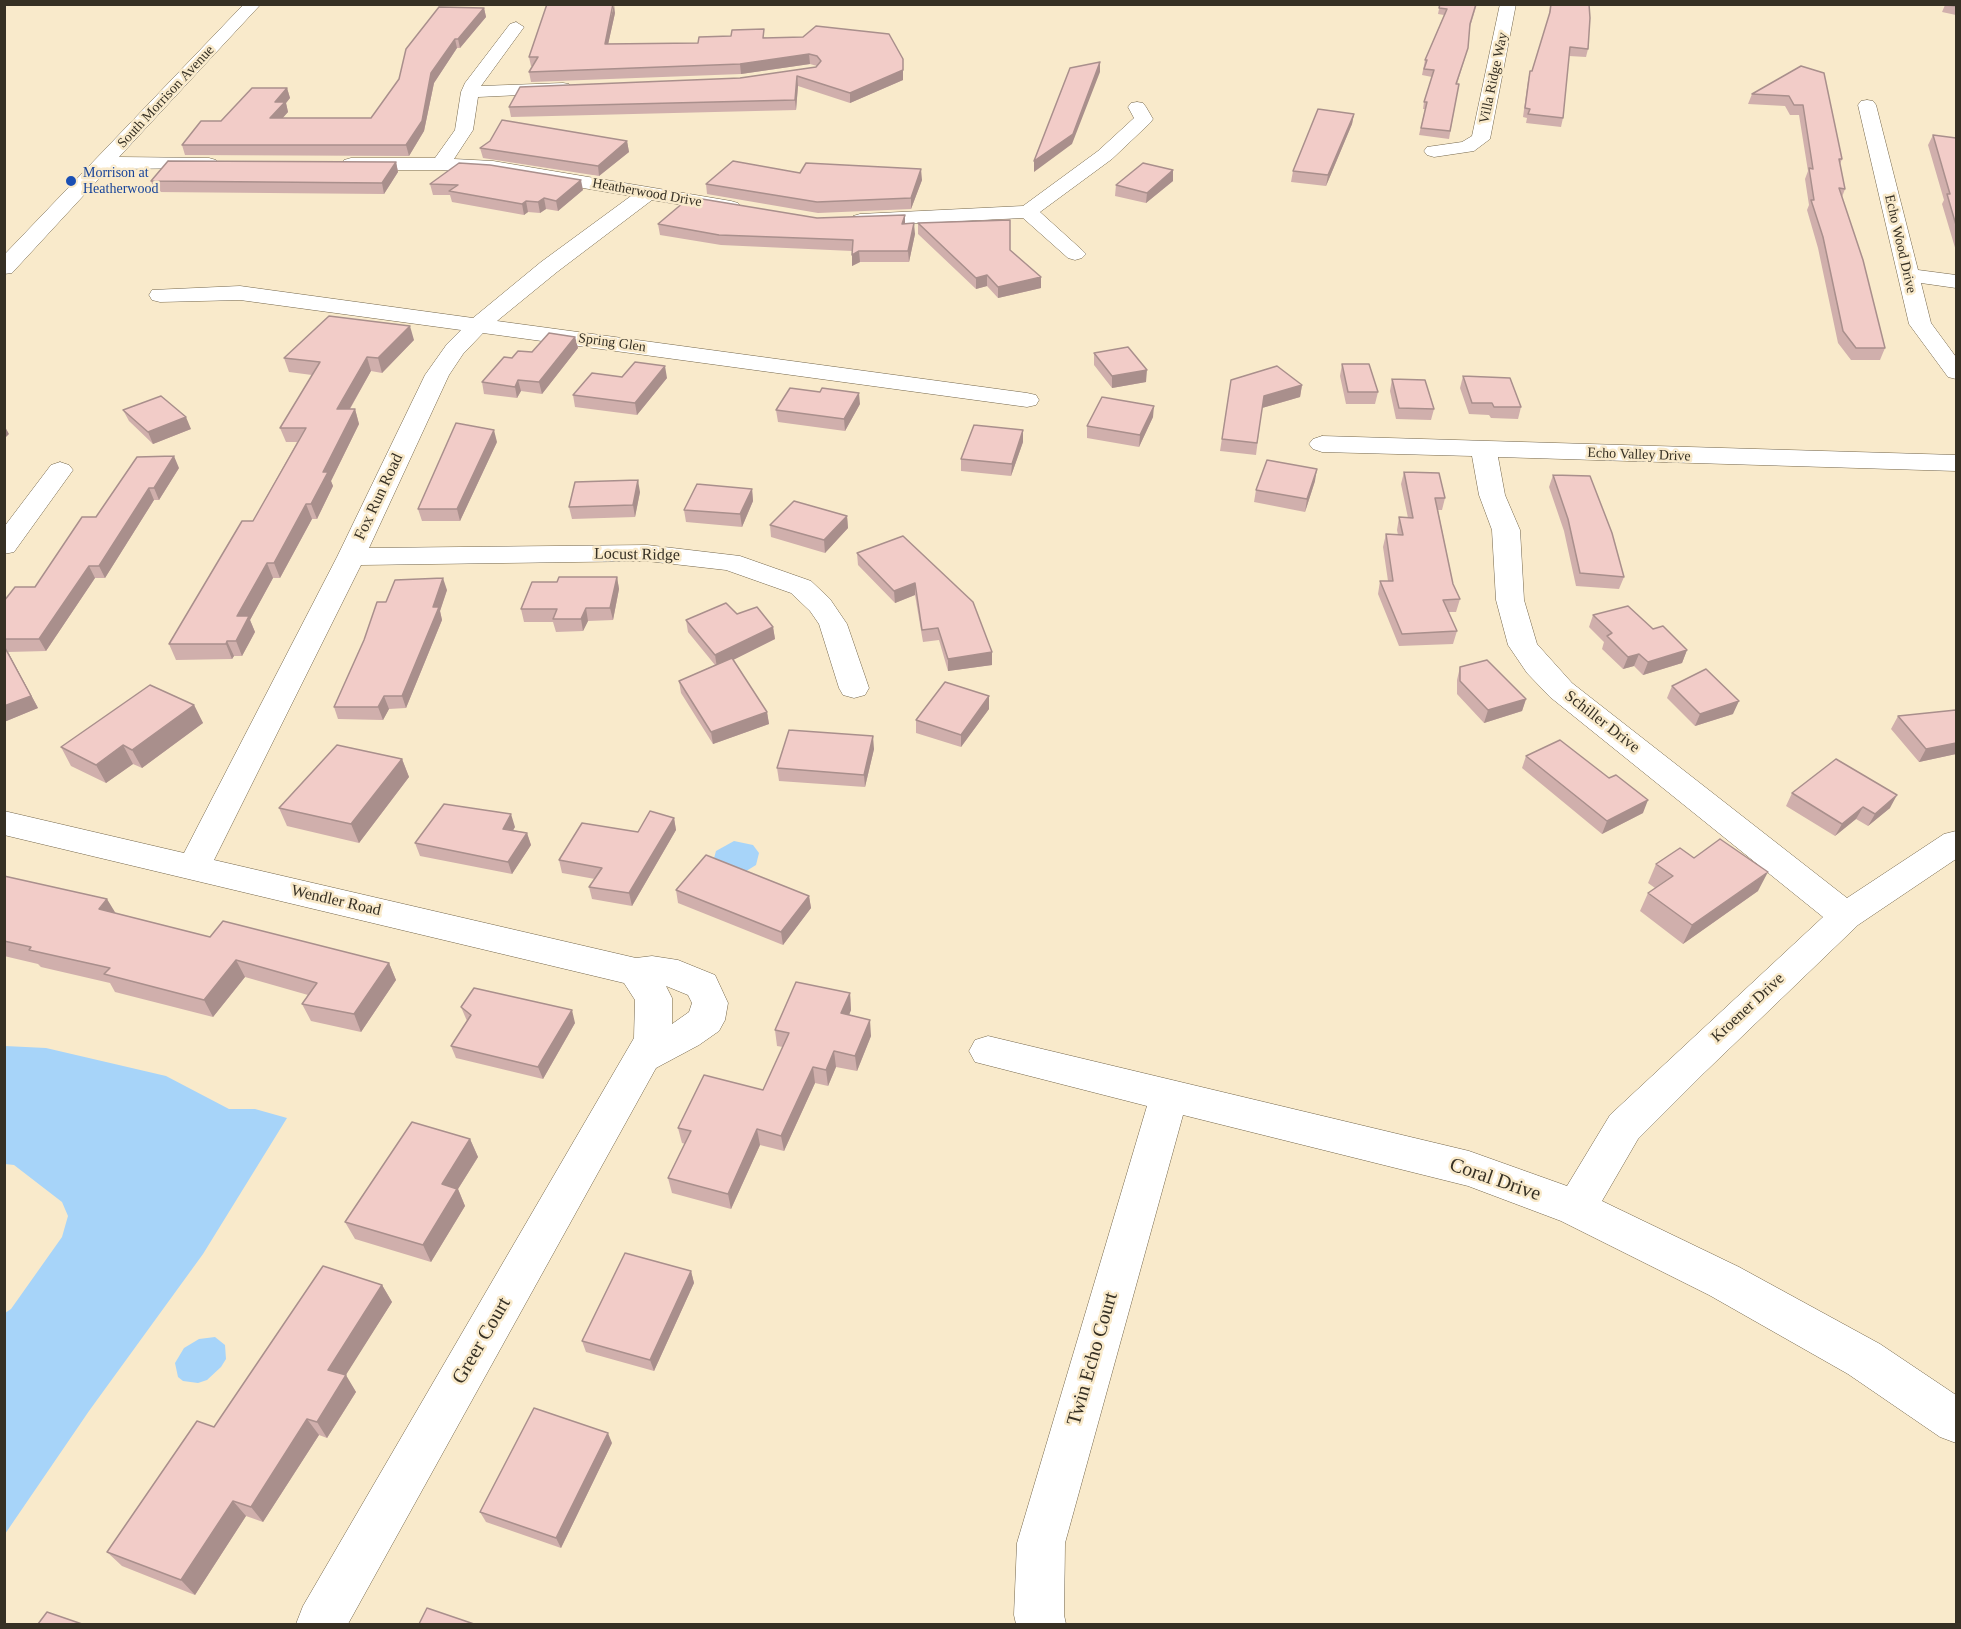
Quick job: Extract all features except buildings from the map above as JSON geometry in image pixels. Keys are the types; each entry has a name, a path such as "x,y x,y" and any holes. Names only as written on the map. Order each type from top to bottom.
{"street":[{"name":"South Morrison Avenue","path":"4,268 253,4"},
{"name":"Villa Ridge Way","path":"1434,151 1467,147 1481,139 1508,4"},
{"path":"441,164 464,130 470,92 474,82 516,27"},
{"path":"470,92 576,87"},
{"name":"Echo Wood Drive","path":"1867,105 1920,324 1956,372"},
{"path":"838,221 1028,212 1106,155 1144,119 1137,106"},
{"path":"103,163 231,164"},
{"name":"Heatherwood Drive","path":"336,164 441,164 513,170 747,210"},
{"name":"Fox Run Road","path":"194,867 351,556 437,375 478,325 549,267 648,193"},
{"path":"1028,212 1075,254"},
{"path":"1907,275 1956,281"},
{"name":"Spring Glen","path":"160,295 240,293 1027,400"},
{"name":"Echo Valley Drive","path":"1322,444 1484,451 1956,463"},
{"name":"Schiller Drive","path":"1484,451 1492,495 1506,530 1510,600 1523,645 1538,666 1561,690 1846,916"},
{"path":"4,546 60,470"},
{"name":"Locust Ridge","path":"351,556 646,553 730,562 801,587 820,605 833,624 854,688"},
{"name":"Wendler Road","path":"4,824 194,867 645,985"},
{"name":"Kroener Drive","path":"1576,1208 1624,1127 1690,1062 1846,916 1956,843"},
{"path":"643,1057 686,1034 706,1020 710,1003 702,985 678,974 652,970 645,985"},
{"name":"Greer Court","path":"321,1624 653,1039 645,985"},
{"name":"Coral Drive","path":"988,1051 1469,1169 1576,1208 1724,1281 1864,1359 1956,1421"},
{"name":"Twin Echo Court","path":"1041,1624 1039,1615 1041,1543 1169,1097"}],"water":[{"path":"734,841 753,845 759,853 756,865 743,873 713,862 716,851"},
{"path":"5,1046 46,1048 166,1076 229,1109 255,1109 287,1118 203,1254 89,1411 5,1534 5,1313 11,1309 62,1237 68,1216 62,1202 14,1165 5,1164"},
{"path":"215,1337 225,1345 226,1359 221,1367 207,1380 198,1383 183,1381 178,1377 175,1363 184,1348 199,1339"}],"place":[{"name":"Morrison at Heatherwood","path":"71,181"}]}
